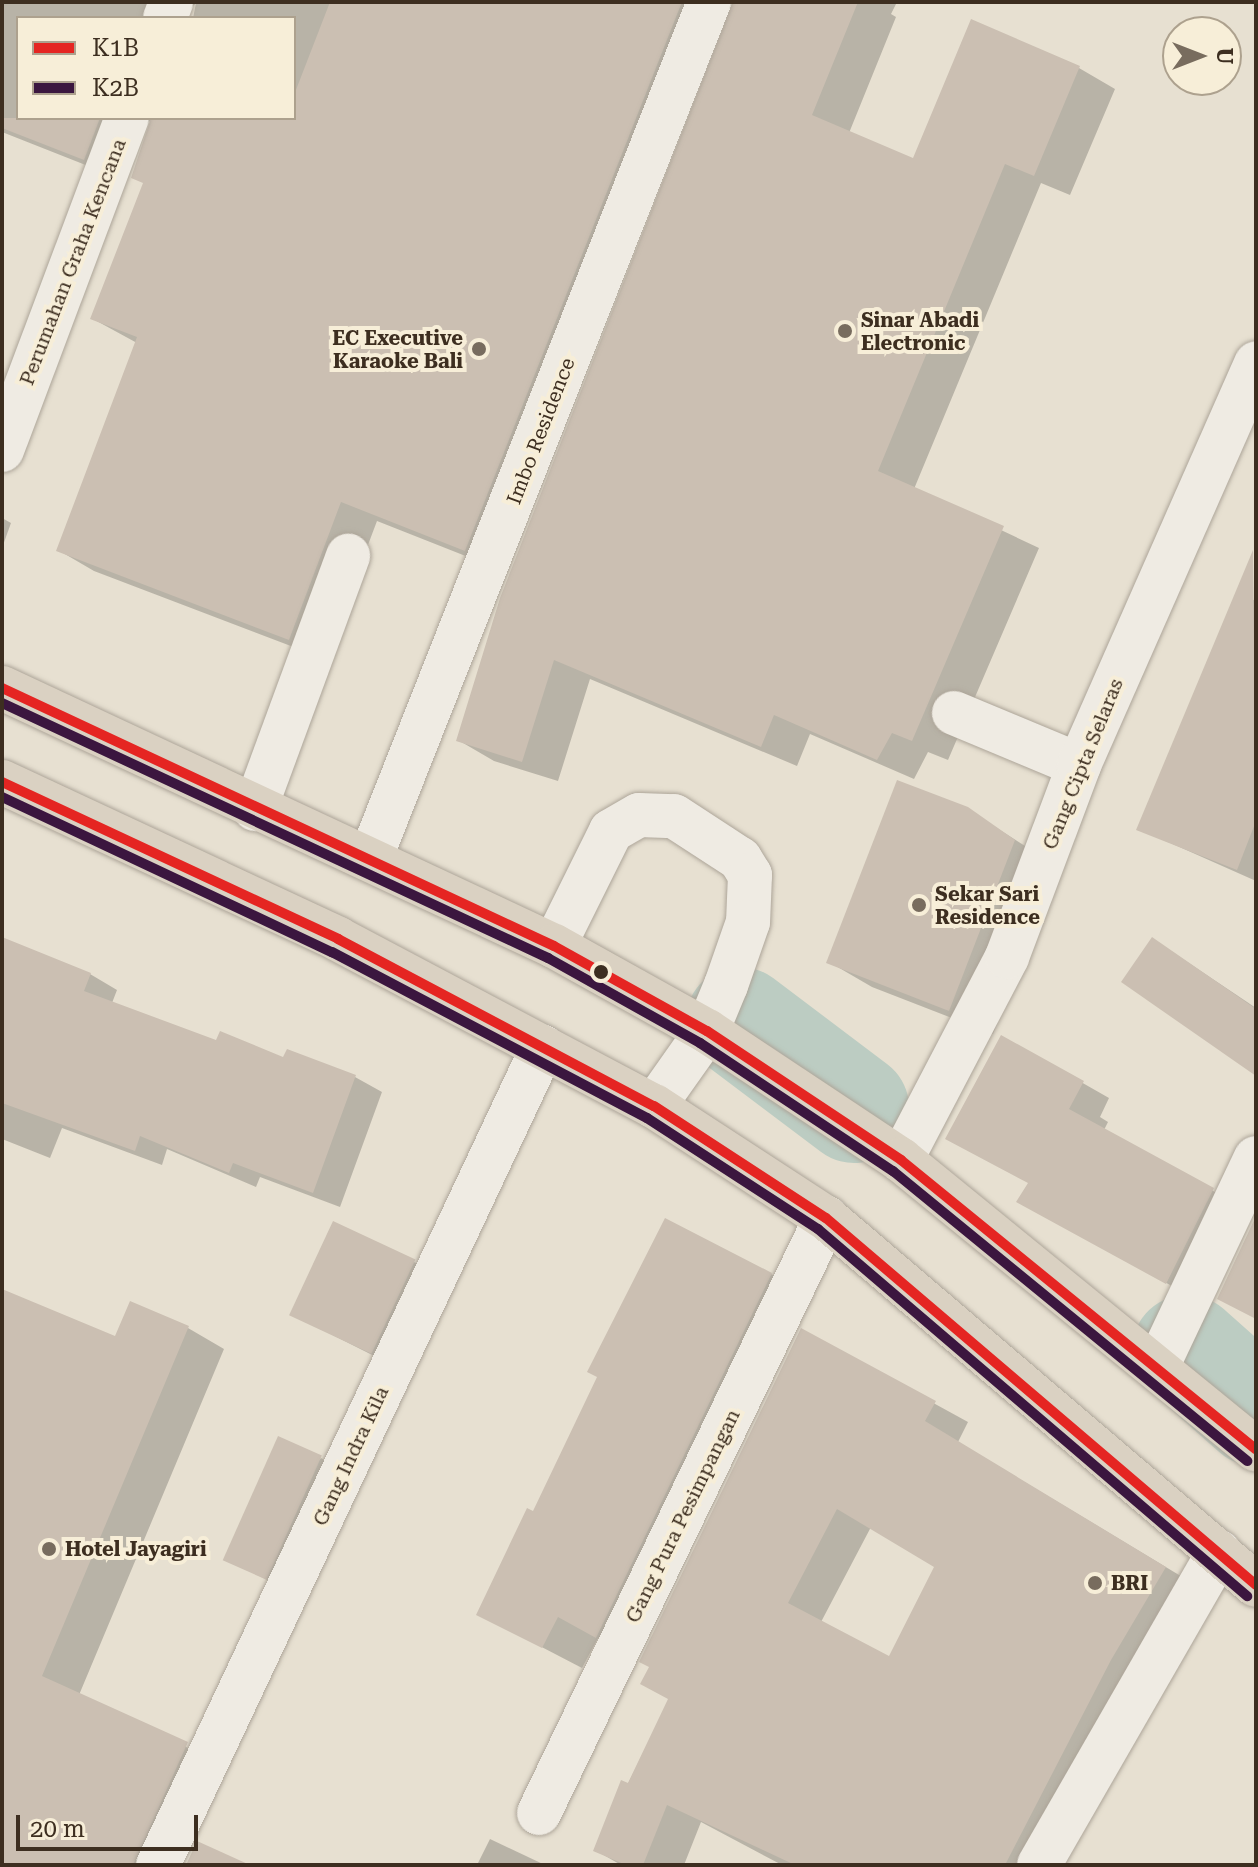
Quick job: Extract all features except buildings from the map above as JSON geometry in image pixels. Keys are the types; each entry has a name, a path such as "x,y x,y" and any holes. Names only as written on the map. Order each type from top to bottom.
{"highway":[{"path":"2,688 255,809 370,859 554,946 707,1031 901,1160 1256,1450"},
{"path":"2,782 338,939 654,1106 826,1218 1256,1585"}],"street":[{"name":"Imbo Residence","path":"370,859 709,2"},
{"name":"Perumahan Graha Kencana","path":"2,450 126,120"},
{"name":"Gang Cipta Selaras","path":"901,1160 1007,957 1079,765 1256,363"},
{"path":"255,809 348,556"},
{"path":"954,713 1079,765"},
{"path":"554,946 611,831 639,815 674,816 740,859 750,875 748,922 707,1031 654,1106"},
{"name":"Gang Indra Kila","path":"158,1865 543,1047"},
{"path":"1157,1367 1256,1158"},
{"name":"Gang Pura Pesimpangan","path":"539,1813 826,1218"},
{"path":"1039,1865 1219,1552"}],"waterway":[{"path":"740,1022 854,1108"},
{"path":"1187,1350 1256,1411"}],"transit line":[{"name":"K1B","path":"2,688 554,946 707,1031 901,1160 1256,1450"},
{"name":"K2B","path":"2,703 548,958 700,1043 893,1171 1247,1461"},
{"name":"K1B","path":"2,782 338,939 654,1106 826,1218 1256,1585"},
{"name":"K2B","path":"2,797 332,952 647,1118 818,1229 1247,1596"}],"place":[{"name":"Sinar Abadi Electronic","path":"845,331"},
{"name":"EC Executive Karaoke Bali","path":"479,349"},
{"name":"Sekar Sari Residence","path":"919,905"},
{"name":"Hotel Jayagiri","path":"49,1549"},
{"name":"BRI","path":"1095,1583"}]}
